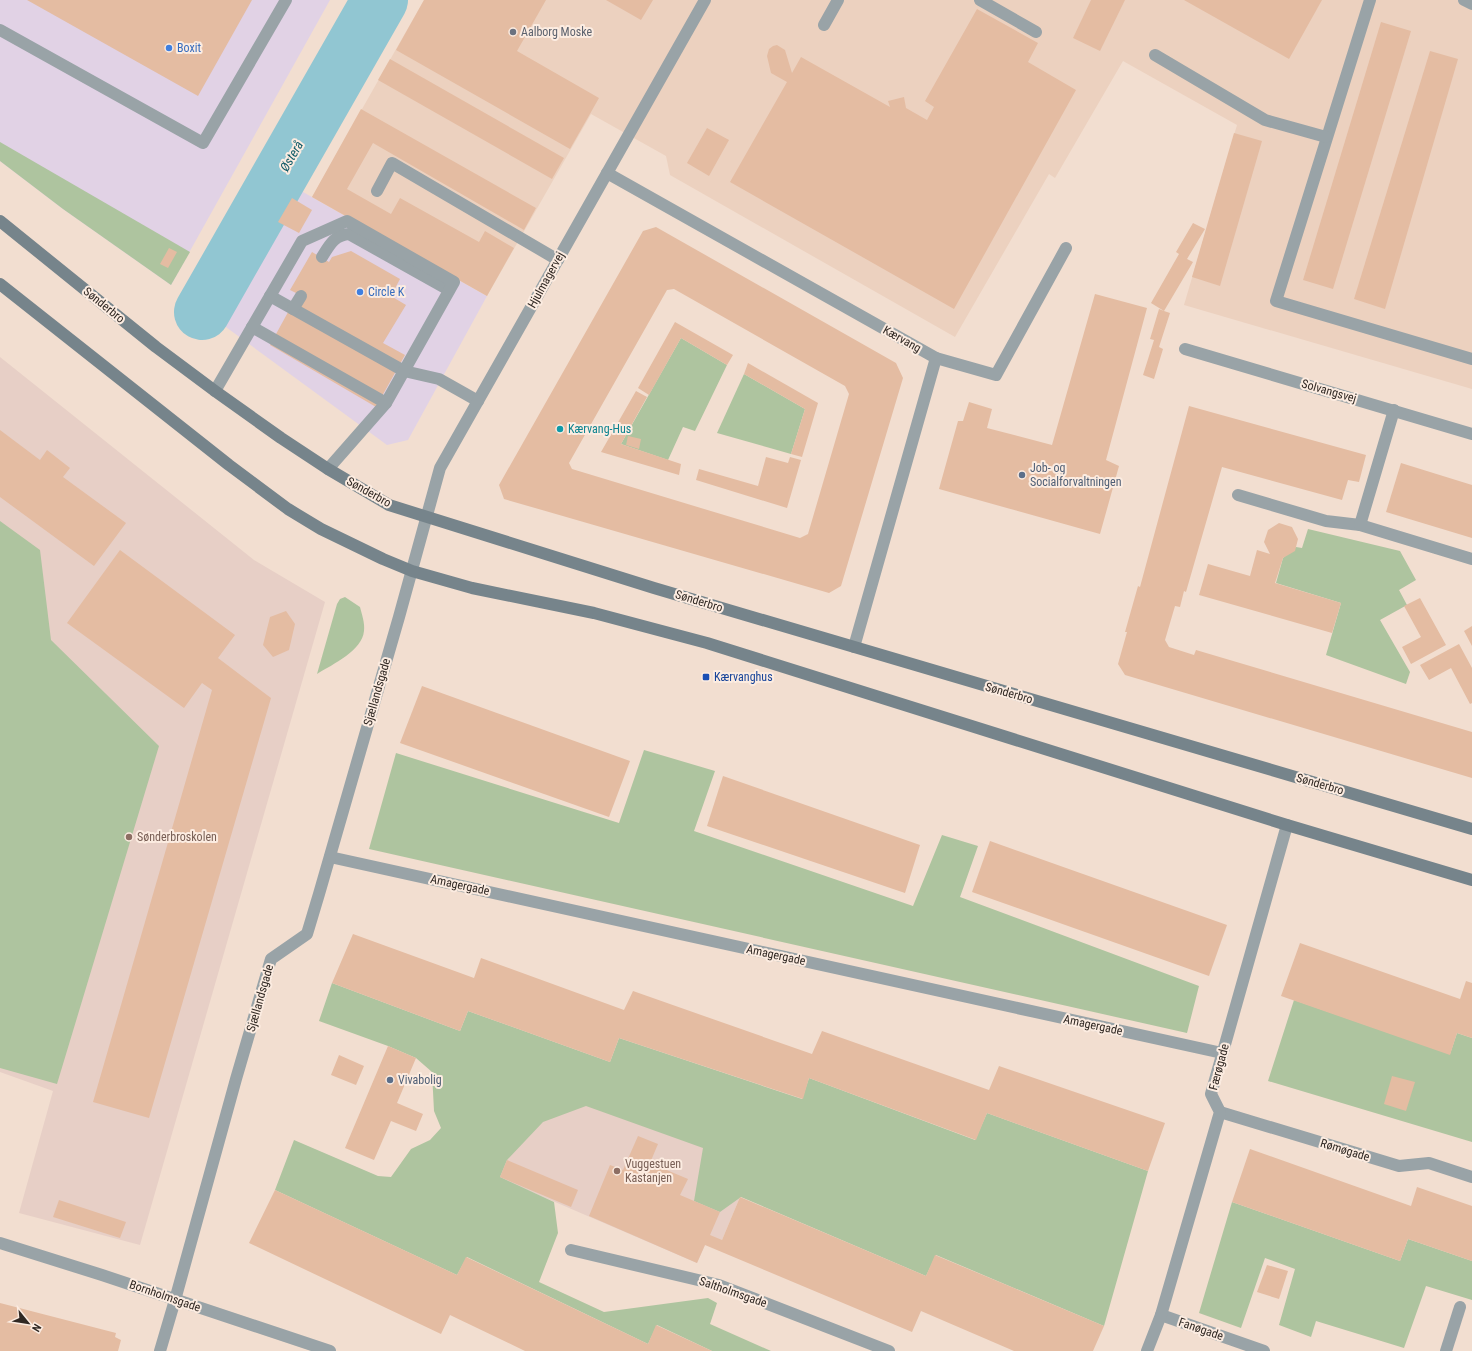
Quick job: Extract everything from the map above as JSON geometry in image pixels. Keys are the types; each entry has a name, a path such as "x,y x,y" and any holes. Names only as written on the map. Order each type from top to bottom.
{"street":[{"path":"0,30 203,143 286,0"},
{"name":"Hjulmagervej","path":"412,571 440,468 705,0"},
{"path":"824,25 838,0"},
{"path":"980,0 1036,32"},
{"path":"1370,0 1276,301 1472,359"},
{"path":"1464,0 1472,4"},
{"path":"1155,55 1264,120 1326,137"},
{"path":"377,191 392,163 558,260"},
{"name":"Kærvang","path":"607,173 936,358 996,375 1066,248"},
{"name":"Sønderbro","path":"0,221 156,347 215,391 280,438 389,505 647,586 1472,829"},
{"path":"215,391 302,241 347,221 454,282 386,403 328,468"},
{"path":"0,229 37,251"},
{"path":"322,257 334,239 342,234 349,234 449,290"},
{"path":"0,284 223,460 288,509 321,529 383,560 412,571 472,588 594,613 707,643 1287,826 1472,880"},
{"path":"270,296 404,371 439,379 478,401"},
{"path":"293,309 301,296"},
{"path":"252,327 386,403"},
{"name":"Solvangsvej","path":"1185,349 1472,434"},
{"path":"854,647 936,358"},
{"path":"1360,525 1394,410"},
{"path":"1238,495 1326,521 1360,525 1472,559"},
{"name":"Sjællandsgade","path":"160,1351 176,1300 236,1079 271,958 306,934 330,857 412,571"},
{"name":"Færøgade","path":"1220,1112 1211,1094 1287,826"},
{"name":"Amagergade","path":"330,857 1222,1053"},
{"path":"1146,1351 1161,1316 1220,1112"},
{"name":"Rømøgade","path":"1220,1112 1399,1166 1429,1163 1472,1177"},
{"name":"Bornholmsgade","path":"0,1243 102,1275 330,1351"},
{"name":"Saltholmsgade","path":"571,1250 719,1285 889,1351"},
{"path":"1446,1351 1460,1306"},
{"name":"Fanøgade","path":"1161,1316 1264,1351"}],"shaded area":[{"path":"0,0 330,0 171,285 63,209 0,161"},
{"path":"424,0 1472,0 1472,389 1184,305 1237,125 1123,61 1055,178 1049,174 955,337 670,175 666,156 591,114 487,296 312,197"},
{"path":"296,188 487,296 408,440 387,445 219,322"},
{"name":"Sønderbroskolen","path":"0,357 254,560 325,602 140,1245 19,1213 53,1091 0,1072"},
{"name":"Vuggestuen Kastanjen","path":"501,1081 757,1148 740,1197 722,1240 705,1245 697,1263 469,1165"}],"green space":[{"path":"0,142 190,252 171,285 63,209 0,161"},
{"path":"681,338 727,365 695,431 683,427 668,460 621,444"},
{"path":"744,374 805,409 791,454 717,433"},
{"path":"0,521 40,550 51,640 159,746 57,1084 0,1068"},
{"path":"1308,529 1400,551 1416,580 1399,590 1407,605 1380,620 1410,672 1406,684 1326,655 1341,603 1276,583 1283,558 1296,547 1302,548"},
{"path":"345,597 360,607 364,625 362,638 358,645 346,656 317,674 337,604 340,599"},
{"path":"644,750 715,771 694,831 913,906 942,835 978,846 960,897 1199,986 1187,1033 369,849 396,753 619,823"},
{"path":"332,983 460,1031 468,1011 610,1062 619,1038 802,1099 809,1078 975,1140 987,1113 1148,1171 1104,1326 936,1255 926,1276 741,1197 720,1212 694,1201 703,1148 586,1106 543,1122 507,1160 500,1177 554,1202 558,1233 539,1282 604,1312 708,1298 717,1303 710,1324 771,1351 712,1351 657,1325 648,1344 467,1257 457,1275 275,1190 294,1140 378,1176 391,1177 411,1149 430,1140 441,1128 434,1111 432,1072 416,1058 388,1046 319,1021"},
{"path":"1294,1000 1450,1054 1457,1033 1472,1038 1472,1142 1268,1081"},
{"path":"1232,1202 1400,1261 1408,1239 1472,1261 1472,1300 1426,1286 1404,1348 1316,1321 1311,1337 1279,1325 1295,1269 1265,1258 1241,1328 1199,1313"}],"building":[{"name":"Boxit","path":"27,0 252,0 198,96"},
{"path":"424,0 546,0 517,51 599,98 570,149 396,50"},
{"path":"606,0 653,0 641,20"},
{"path":"1091,0 1125,0 1100,51 1073,38"},
{"path":"1184,0 1322,0 1289,59"},
{"path":"977,9 1038,43 1028,62 1076,90 954,309 730,182 787,82 771,73 767,56 769,49 773,46 777,45 785,50 792,73 801,57 890,107 888,101 904,97 906,108 927,120 934,107 925,101"},
{"path":"1381,22 1411,31 1333,289 1303,280"},
{"path":"1430,51 1458,59 1385,309 1354,299"},
{"path":"390,59 564,158 552,179 378,80"},
{"path":"361,109 536,208 524,230 373,143 347,189 391,214 400,198 479,242 485,231 514,248 487,296 312,197"},
{"path":"707,128 729,140 709,176 687,163"},
{"path":"1234,133 1262,141 1220,286 1192,277"},
{"path":"292,198 312,210 299,233 278,222"},
{"path":"1193,223 1205,229 1187,259 1193,262 1164,311 1151,303 1179,254 1176,252"},
{"name":"Kærvang-Hus","path":"656,227 896,363 903,378 841,586 829,593 504,499 499,485 643,231","holes":["674,289 845,386 849,394 808,534 800,538 572,469 569,463 667,290"]},
{"path":"169,248 177,252 168,268 160,264"},
{"path":"351,251 400,279 391,296 406,305 383,343 405,355 376,407 270,345 298,294 290,290 312,252 329,262 332,257"},
{"path":"1095,294 1147,308 1106,460 1119,466 1100,534 939,489 958,421 963,421 969,402 992,409 987,428 1052,445"},
{"path":"1159,309 1170,313 1159,347 1163,349 1154,379 1143,375 1154,340 1150,339"},
{"path":"675,322 733,355 727,365 681,338 649,395 638,388"},
{"path":"748,363 818,403 802,457 791,454 805,409 744,374"},
{"path":"636,391 647,397 621,444 681,464 679,475 601,452"},
{"path":"1189,406 1366,455 1359,482 1348,480 1342,500 1222,467 1186,592 1184,591 1180,607 1175,606 1165,640 1169,647 1194,655 1196,650 1472,732 1472,778 1125,675 1118,664 1127,632 1125,632 1138,586 1140,587"},
{"path":"0,430 40,460 47,450 70,468 63,477 126,523 94,566 0,497"},
{"path":"628,436 641,439 639,449 626,445"},
{"path":"766,457 788,463 790,457 801,460 787,508 696,480 699,469 758,486"},
{"path":"1401,463 1472,485 1472,538 1386,512"},
{"path":"1279,523 1292,527 1298,539 1295,551 1283,558 1275,583 1341,603 1332,633 1199,595 1208,564 1250,576 1257,550 1270,554 1264,542 1268,530"},
{"path":"120,550 235,635 218,658 271,698 149,1118 93,1102 212,690 202,683 184,708 67,623"},
{"path":"1420,598 1446,645 1411,664 1402,647 1421,637 1404,606"},
{"path":"286,611 295,624 289,650 273,657 263,645 270,617"},
{"path":"1472,626 1472,646 1464,631"},
{"path":"1459,644 1472,668 1472,703 1470,704 1451,668 1429,680 1420,665"},
{"path":"422,686 630,761 609,817 400,743"},
{"path":"723,776 920,845 905,893 707,826"},
{"path":"990,841 1227,925 1209,976 972,892"},
{"path":"353,934 474,978 481,958 624,1010 633,991 812,1054 822,1031 989,1090 999,1066 1165,1123 1148,1171 987,1113 976,1140 809,1078 803,1099 619,1038 610,1062 468,1011 460,1031 332,983"},
{"path":"1300,943 1460,999 1466,981 1472,983 1472,1038 1457,1033 1450,1055 1281,996"},
{"name":"Vivabolig","path":"388,1046 416,1058 397,1103 423,1114 416,1131 391,1121 374,1160 345,1148"},
{"path":"339,1055 364,1066 356,1085 331,1075"},
{"path":"1392,1076 1415,1082 1406,1111 1384,1104"},
{"path":"638,1136 658,1144 650,1163 688,1179 680,1195 720,1212 710,1235 722,1240 740,1197 926,1276 935,1255 1104,1326 1093,1351 1014,1351 921,1311 912,1332 705,1245 697,1263 589,1216 610,1165 623,1170"},
{"path":"1250,1149 1411,1206 1417,1187 1472,1206 1472,1261 1408,1239 1400,1261 1232,1202"},
{"path":"507,1160 578,1190 571,1207 500,1177"},
{"path":"275,1190 457,1275 466,1257 648,1344 656,1325 712,1351 525,1351 450,1315 441,1334 249,1243"},
{"path":"59,1200 126,1222 120,1238 53,1217"},
{"path":"1267,1265 1288,1271 1279,1299 1257,1292"},
{"path":"0,1303 116,1333 115,1337 121,1340 118,1351 0,1351"}],"waterway":[{"name":"Østerå","path":"202,312 380,0"}],"place":[{"name":"Aalborg Moske","path":"513,32"},
{"name":"Boxit","path":"169,48"},
{"name":"Circle K","path":"360,292"},
{"name":"Kærvang-Hus","path":"560,429"},
{"name":"Job- og Socialforvaltningen","path":"1022,475"},
{"name":"Kærvanghus","path":"706,677"},
{"name":"Sønderbroskolen","path":"129,837"},
{"name":"Vivabolig","path":"390,1080"},
{"name":"Vuggestuen Kastanjen","path":"617,1171"}]}
